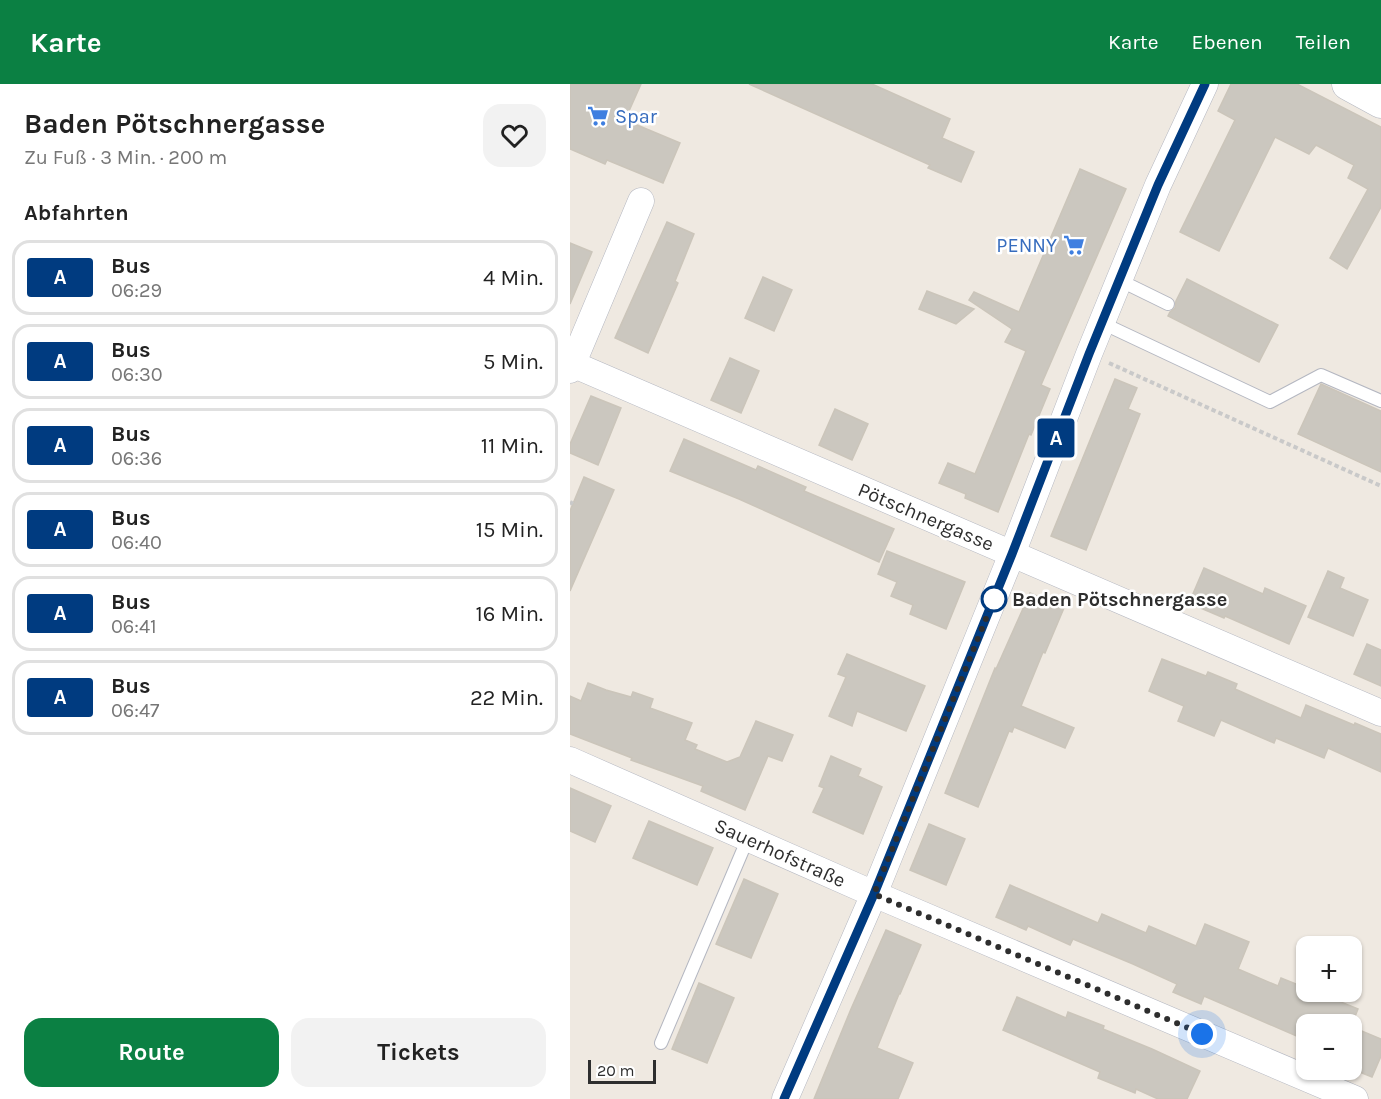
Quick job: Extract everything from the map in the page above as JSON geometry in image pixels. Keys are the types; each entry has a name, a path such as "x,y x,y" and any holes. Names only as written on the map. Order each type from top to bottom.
{"street":[{"path":"784,1099 874,894 1158,185 1205,84"},
{"path":"1348,84 1381,102"},
{"path":"571,366 641,201"},
{"name":"Pötschnergasse","path":"571,366 1381,712"},
{"name":"Sauerhofstraße","path":"570,760 874,894 1355,1099"}],"lane":[{"path":"1119,280 1168,304"},
{"path":"1102,323 1270,402 1321,375 1381,401"},
{"path":"661,1043 748,838"}],"path":[{"path":"1089,354 1381,486"}],"building":[{"name":"Spar","path":"570,84 641,84 625,120 680,143 663,183 607,160 605,164 570,149"},
{"path":"749,84 872,84 950,119 942,138 974,152 961,182 928,168 930,165"},
{"path":"1231,84 1297,84 1381,127 1381,207 1347,269 1330,258 1368,189 1348,178 1354,165 1316,145 1309,154 1275,137 1219,251 1180,232 1235,120 1218,111"},
{"name":"PENNY","path":"1080,169 1126,189 1041,385 1050,389 1031,435 1029,434 998,512 965,498 966,494 939,483 948,463 975,474 1026,351 1005,342 1012,329 969,300 974,292 1019,312"},
{"path":"667,222 694,234 675,281 678,283 648,353 615,338"},
{"path":"570,243 592,252 570,304"},
{"path":"763,277 792,290 774,331 745,318"},
{"path":"1187,279 1278,325 1259,362 1168,316 1175,308"},
{"path":"927,291 974,309 956,324 919,309"},
{"path":"730,358 759,371 741,413 711,400"},
{"path":"1115,379 1137,388 1128,409 1140,414 1086,550 1051,536"},
{"path":"1321,384 1381,411 1381,472 1298,434"},
{"path":"591,396 621,408 598,465 570,453 570,444"},
{"path":"835,409 868,424 852,460 819,445"},
{"path":"684,439 756,470 758,466 806,487 804,491 894,529 879,562 739,499 670,471"},
{"path":"584,477 614,490 570,591 570,511"},
{"path":"887,551 965,582 946,629 910,614 913,605 891,596 897,582 878,574"},
{"path":"1204,568 1263,594 1265,588 1306,606 1289,644 1189,603"},
{"path":"1328,571 1344,578 1340,588 1368,600 1353,636 1308,617"},
{"path":"1030,593 1064,608 1021,706 1074,728 1065,748 1014,727 1012,732 1009,731 978,807 945,793 995,668"},
{"path":"1367,644 1381,650 1381,686 1354,674"},
{"path":"847,654 925,686 906,731 857,711 852,726 829,716 846,677 838,674"},
{"path":"1162,659 1206,676 1208,672 1237,684 1235,689 1301,718 1306,705 1381,734 1381,772 1328,748 1324,758 1276,738 1274,743 1221,720 1214,736 1178,721 1184,706 1149,691"},
{"path":"588,683 631,697 633,692 653,699 650,708 692,723 685,740 697,745 695,749 727,762 740,757 756,721 793,735 782,761 768,756 745,810 701,791 703,786 631,760 632,758 570,734 570,696 581,701"},
{"path":"831,756 861,769 858,776 882,787 863,834 813,812 824,788 819,786"},
{"path":"570,788 611,806 595,842 570,831"},
{"path":"649,821 713,848 697,885 633,858"},
{"path":"929,824 965,839 946,885 910,870"},
{"path":"744,879 778,894 751,958 716,944"},
{"path":"1010,885 1098,923 1102,914 1146,933 1149,926 1196,946 1205,924 1249,942 1238,969 1278,986 1281,978 1296,984 1296,1002 1341,1002 1358,1009 1356,1014 1296,1014 1296,1036 1204,996 1201,1004 1173,992 1177,984 1073,939 1070,945 1028,926 1026,930 996,917"},
{"path":"886,930 921,945 877,1048 913,1063 898,1099 814,1099 851,1009"},
{"path":"699,983 734,998 707,1063 672,1049"},
{"path":"1017,997 1066,1018 1068,1012 1104,1026 1103,1029 1200,1071 1187,1099 1158,1099 1136,1089 1135,1093 1098,1078 1100,1072 1003,1030"},
{"path":"1362,1031 1381,1039 1381,1056 1372,1077 1362,1073"}],"bus line":[{"name":"A","path":"784,1099 874,894 1158,185 1205,84"}],"place":[{"name":"Spar","path":"598,116"},
{"name":"PENNY","path":"1074,245"},
{"name":"Baden Pötschnergasse","path":"994,599"}],"route":[{"path":"994,599 874,894 1202,1034"}]}
